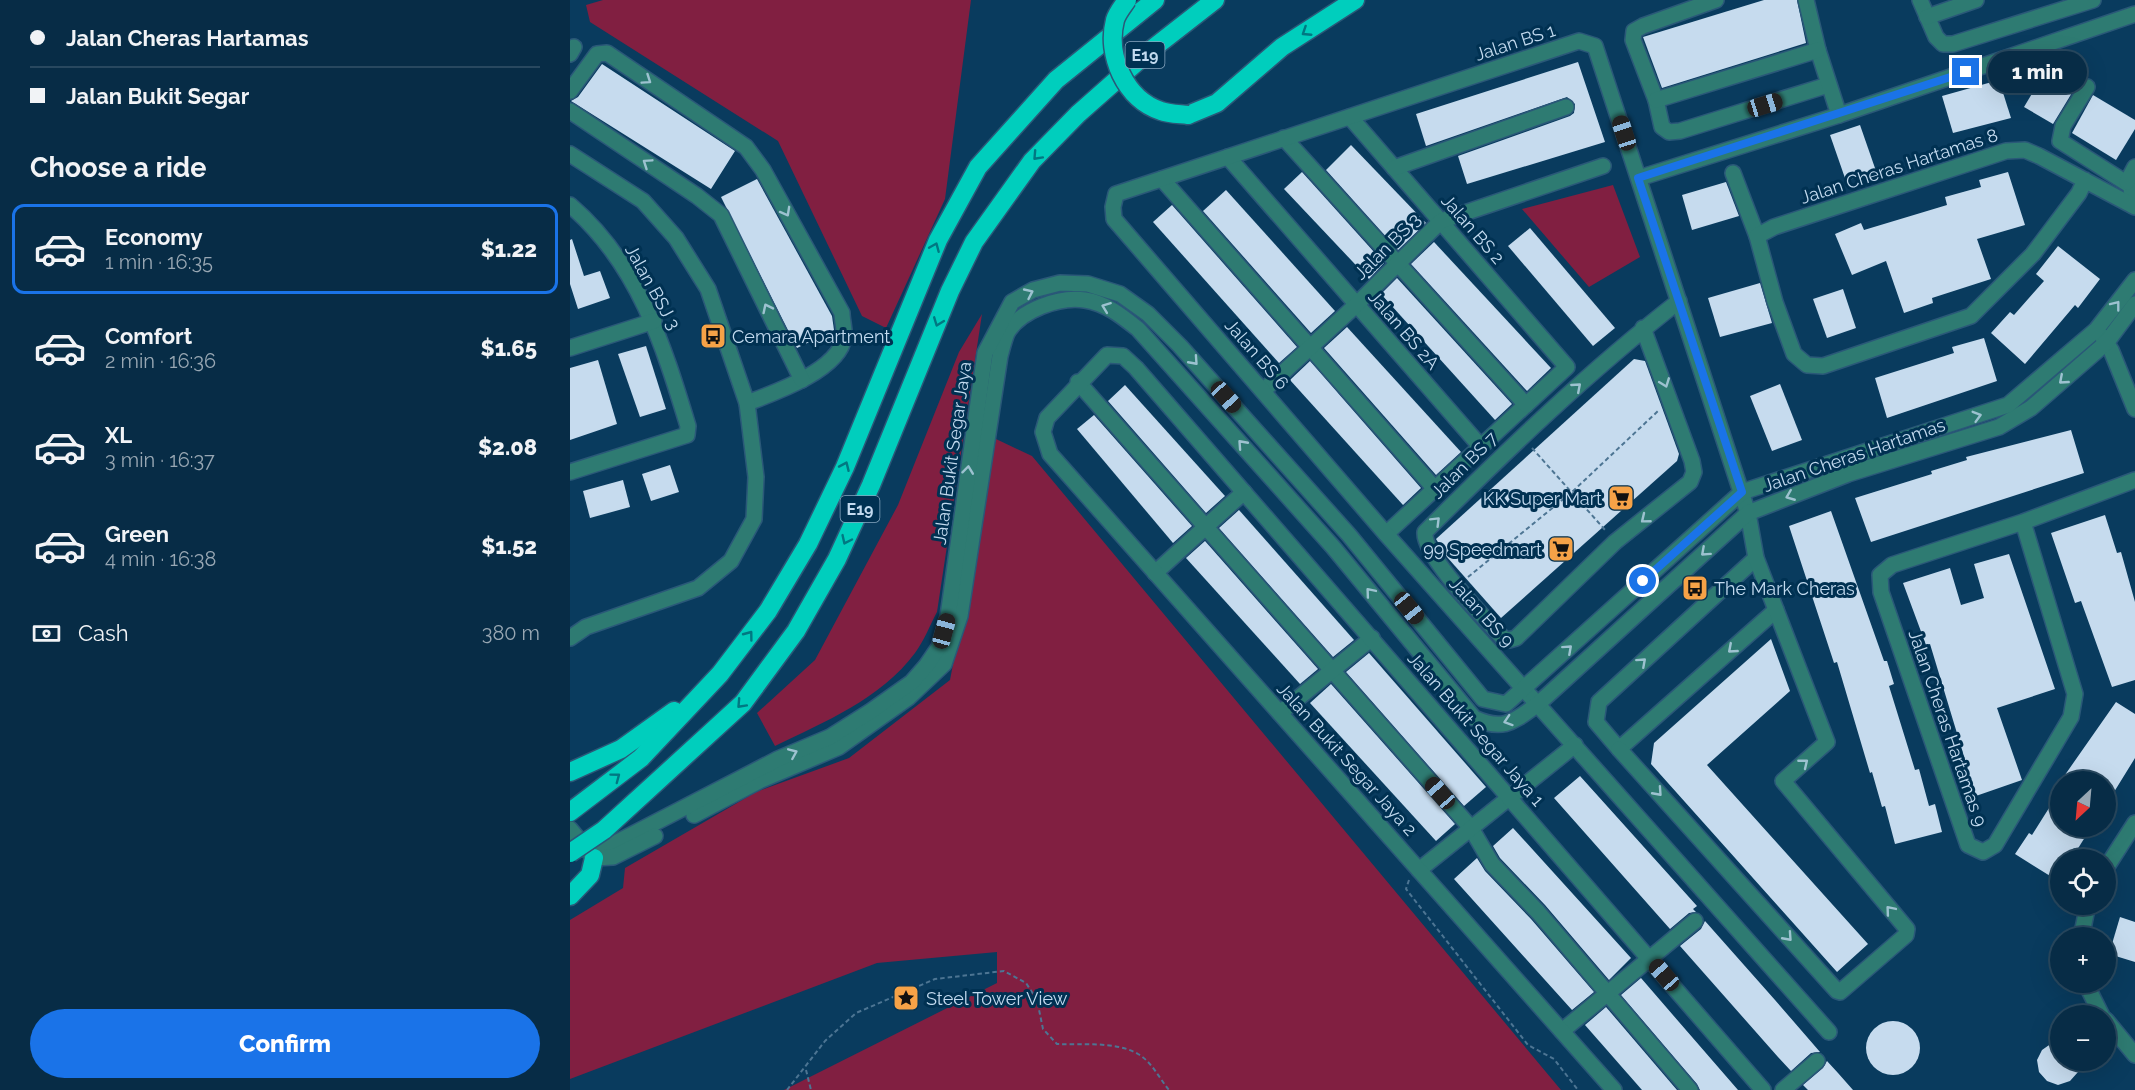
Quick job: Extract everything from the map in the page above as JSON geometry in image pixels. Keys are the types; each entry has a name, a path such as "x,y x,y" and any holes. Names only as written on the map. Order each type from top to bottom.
{"highway":[{"path":"1127,0 1116,19 1112,45 1119,72 1138,97 1160,111 1188,115 1217,103 1282,47 1355,0"},
{"name":"E19","path":"570,812 641,758 720,674 768,611 808,544 845,467 938,240 978,167 1056,80 1155,0"},
{"name":"E19","path":"570,853 604,830 677,766 743,703 796,631 837,558 856,517 950,291 974,242 1032,161 1078,114 1147,53 1215,0"},
{"path":"570,772 621,750 720,674"},
{"path":"570,896 576,883 590,875 594,858"}],"street":[{"path":"1716,0 1634,31 1633,40 1656,100 1662,127 1669,132 1680,131 1828,85"},
{"path":"1806,0 1828,85 1839,115"},
{"path":"1920,0 1936,37 1943,44 1953,44 2093,0"},
{"path":"1927,17 1976,0"},
{"path":"1638,178 1839,115 2135,14"},
{"name":"Jalan BS 1","path":"1116,194 1579,41 1595,46 1742,492 1756,558 1828,743 1783,781 1906,930 1906,935 1840,992 1837,991 1619,749"},
{"path":"1656,100 1818,50"},
{"path":"570,91 589,61 597,54 607,53 746,147 763,170 842,313 844,337 836,356 802,380 747,403"},
{"path":"2087,87 2063,126 2060,141 2127,182 2131,186 2133,206"},
{"path":"1394,168 1566,107"},
{"path":"570,111 698,196 721,215 802,380"},
{"name":"Jalan BS 2","path":"1350,117 1568,367 1526,405"},
{"path":"1284,138 1526,405 1386,534"},
{"name":"Jalan Cheras Hartamas 8","path":"1756,236 1774,227 2006,151 2025,150 2133,206"},
{"path":"570,154 643,201 676,238 708,289 747,403 756,477 754,519 731,561 698,588 586,627 570,638"},
{"name":"Jalan BS 2A","path":"1228,157 1480,447"},
{"name":"Jalan BS 3","path":"1263,391 1356,305 1441,221 1603,166"},
{"path":"2127,182 2135,167"},
{"path":"1733,173 1794,354 1807,365 1823,366 1971,316 2033,254 2079,193 2085,180"},
{"path":"1162,179 1435,489"},
{"name":"Jalan BS 6","path":"1116,194 1113,207 1114,219 1386,534"},
{"name":"Jalan BSJ 3","path":"570,472 687,435 688,426 654,321 611,249 573,211"},
{"name":"Jalan Cheras Hartamas","path":"1483,699 1506,704 1742,492 2008,405 2096,330 2135,280"},
{"name":"Jalan Bukit Segar Jaya","path":"594,858 608,847 778,759 830,737 912,682 926,666 939,647 948,616 985,353 1012,302 1033,290 1060,283 1089,284 1120,294 1156,322 1349,535 1483,699"},
{"name":"Jalan Bukit Segar Jaya","path":"594,858 614,857 630,850 759,782 838,747 908,698 936,674 944,664 960,616 1000,356 1008,333 1025,314 1056,302 1085,299 1115,311 1138,328 1333,547 1474,718"},
{"name":"Jalan BS 7","path":"1616,542 1516,638 1509,640 1503,638 1457,587 1426,547 1425,532 1521,436 1643,328 1679,301"},
{"name":"Jalan Cheras Hartamas","path":"1474,718 1490,725 1510,723 1538,704 1748,513 1848,474 1999,427 2031,408 2107,342 2135,304"},
{"path":"570,348 654,321"},
{"path":"1616,542 1690,482 1694,472 1671,400 1643,328"},
{"path":"2096,330 2107,342 2135,409"},
{"name":"Jalan Bukit Segar Jaya 1","path":"1078,382 1107,355 1123,356 1136,368 1763,1090"},
{"path":"1078,382 1471,828 1492,864 1538,912 1690,1090"},
{"name":"Jalan Bukit Segar Jaya 2","path":"1078,382 1047,418 1043,432 1050,454 1614,1090"},
{"name":"Jalan Cheras Hartamas 9","path":"2023,522 2075,694 2071,717 1995,845 1983,852 1968,845 1881,592 1880,575 1892,565 2023,522 2135,480"},
{"path":"1155,573 1208,528 1244,492"},
{"name":"Jalan BS 9","path":"1386,534 1829,1032"},
{"path":"1756,558 1599,702 1596,722 1619,749 1776,610"},
{"path":"1280,713 1372,638"},
{"path":"1419,870 1575,746"},
{"path":"2116,852 2135,823"},
{"path":"570,829 594,858"},
{"path":"1562,1031 1695,921"},
{"path":"2116,1031 2132,1048"},
{"path":"1783,1090 1817,1061"}],"path":[{"path":"1457,587 1572,492 1671,400"},
{"path":"1521,436 1616,542"},
{"path":"1419,870 1409,878 1406,889 1528,1045 1554,1059 1578,1090"},
{"path":"787,1090 825,1041 856,1013 935,979 1004,971 1026,983 1037,1000 1043,1029 1057,1044 1113,1046 1138,1054 1160,1075 1168,1090"},
{"path":"805,1068 811,1090"}],"shaded area":[{"path":"603,0 971,0 945,199 886,328 862,316 778,141 590,22 586,5"},
{"path":"1613,185 1640,257 1589,287 1522,209"},
{"path":"982,314 937,612 915,653 886,684 851,708 775,746 757,713 815,660 898,505 959,352"},
{"path":"996,439 1032,456 1561,1090 784,1090 997,983 997,952 877,963 570,1079 570,920 623,888 625,868 756,792 849,758 950,680"}],"building":[{"path":"1764,0 1797,0 1806,43 1662,88 1643,37"},
{"path":"1578,62 1605,142 1467,184 1458,156 1570,116 1574,113 1575,104 1567,97 1426,146 1416,114"},
{"path":"602,64 735,151 711,189 571,101 578,97"},
{"path":"2049,65 2078,83 2053,124 2024,107"},
{"path":"1999,80 2011,118 1953,133 1942,96"},
{"path":"2093,95 2135,120 2135,129 2116,160 2072,133"},
{"path":"1860,125 1876,171 1846,181 1830,135"},
{"path":"1351,145 1426,223 1398,250 1326,170"},
{"path":"1302,172 1384,263 1369,279 1284,189"},
{"path":"2008,172 2025,225 1977,239 1991,279 1932,298 1933,303 1904,313 1886,261 1852,275 1835,234 1861,223 1864,230 1947,205 1945,197 1981,187 1979,180"},
{"path":"757,179 832,316 834,330 797,348 721,197"},
{"path":"1726,182 1739,216 1692,230 1682,195"},
{"path":"1226,190 1335,311 1311,333 1203,211"},
{"path":"1172,205 1297,347 1279,363 1153,222"},
{"path":"1530,228 1615,328 1593,346 1508,246"},
{"path":"572,239 584,276 600,271 610,298 578,309 570,284 570,240"},
{"path":"1434,242 1551,368 1527,391 1411,264"},
{"path":"2058,246 2100,279 2078,308 2075,305 2025,364 1991,333 2010,312 2014,315 2044,281 2036,274"},
{"path":"1397,278 1512,404 1495,420 1381,294"},
{"path":"1760,283 1772,323 1720,337 1708,298"},
{"path":"1843,289 1856,328 1827,338 1813,299"},
{"path":"1347,327 1461,452 1436,475 1324,348"},
{"path":"1984,338 1997,381 1887,418 1875,378 1954,353 1952,347"},
{"path":"646,346 666,409 640,417 618,354"},
{"path":"1634,359 1645,361 1679,454 1677,461 1501,618 1447,557 1436,539"},
{"path":"598,360 617,424 570,440 570,368"},
{"path":"1310,361 1421,488 1403,505 1290,380"},
{"path":"1780,384 1802,440 1772,451 1750,396"},
{"path":"1125,385 1225,496 1206,513 1108,401"},
{"path":"1094,415 1192,526 1173,543 1077,429"},
{"path":"2071,430 2084,473 1871,542 1855,498 1932,474 1931,471 1967,460 1966,457"},
{"path":"670,465 679,492 651,501 642,474"},
{"path":"623,480 630,507 590,518 583,491"},
{"path":"1239,510 1354,640 1333,657 1219,528"},
{"path":"1831,511 1884,661 1887,661 1894,684 1889,686 1915,770 1919,769 1929,806 1935,804 1942,832 1895,844 1885,806 1882,807 1872,772 1870,773 1837,662 1834,663 1789,526"},
{"path":"2105,515 2117,553 2121,552 2135,602 2135,680 2112,687 2081,601 2075,603 2051,533"},
{"path":"1205,541 1318,669 1300,684 1186,558"},
{"path":"2009,554 2055,689 1997,708 2022,780 1973,797 1962,765 1966,763 1930,644 1926,645 1903,583 1950,568 1961,605 1984,598 1974,564"},
{"path":"1771,639 1790,691 1707,765 1868,944 1837,972 1651,764 1654,743"},
{"path":"1369,653 1486,787 1464,806 1346,672"},
{"path":"1331,684 1455,824 1436,841 1310,703"},
{"path":"2116,702 2135,714 2135,758 2116,789 2116,771 2068,771"},
{"path":"1580,776 1697,906 1693,909 1696,912 1689,913 1670,929 1554,798"},
{"path":"2050,806 2050,837 2085,837 2078,849 2050,849 2050,876 2015,854 2029,833 2032,835"},
{"path":"1513,828 1631,958 1609,980 1545,905 1500,858 1493,846"},
{"path":"1477,858 1485,871 1531,919 1594,992 1572,1010 1454,879"},
{"path":"2120,917 2135,922 2135,962 2116,956 2116,930"},
{"path":"1705,921 1820,1052 1811,1053 1791,1071 1680,946 1701,929"},
{"path":"1641,978 1738,1090 1700,1090 1621,995"},
{"path":"1606,1007 1677,1090 1642,1090 1585,1025"},
{"path":"1888,1021 1898,1021 1908,1025 1916,1033 1920,1048 1916,1063 1908,1071 1898,1075 1888,1075 1878,1071 1870,1063 1866,1053 1866,1043 1870,1033 1878,1025"},
{"path":"2050,1044 2050,1071 2078,1072 2070,1081 2058,1085 2047,1081 2039,1072 2037,1060 2042,1050"},
{"path":"1827,1061 1853,1090 1808,1090 1803,1085 1823,1068"}],"place":[{"name":"Cemara Apartment","path":"713,336"},
{"name":"KK Super Mart","path":"1621,498"},
{"name":"99 Speedmart","path":"1561,549"},
{"name":"The Mark Cheras","path":"1695,588"},
{"name":"Steel Tower View","path":"906,998"}],"route":[{"path":"1643,581 1742,492 1638,178 1839,115 1966,72"}]}
